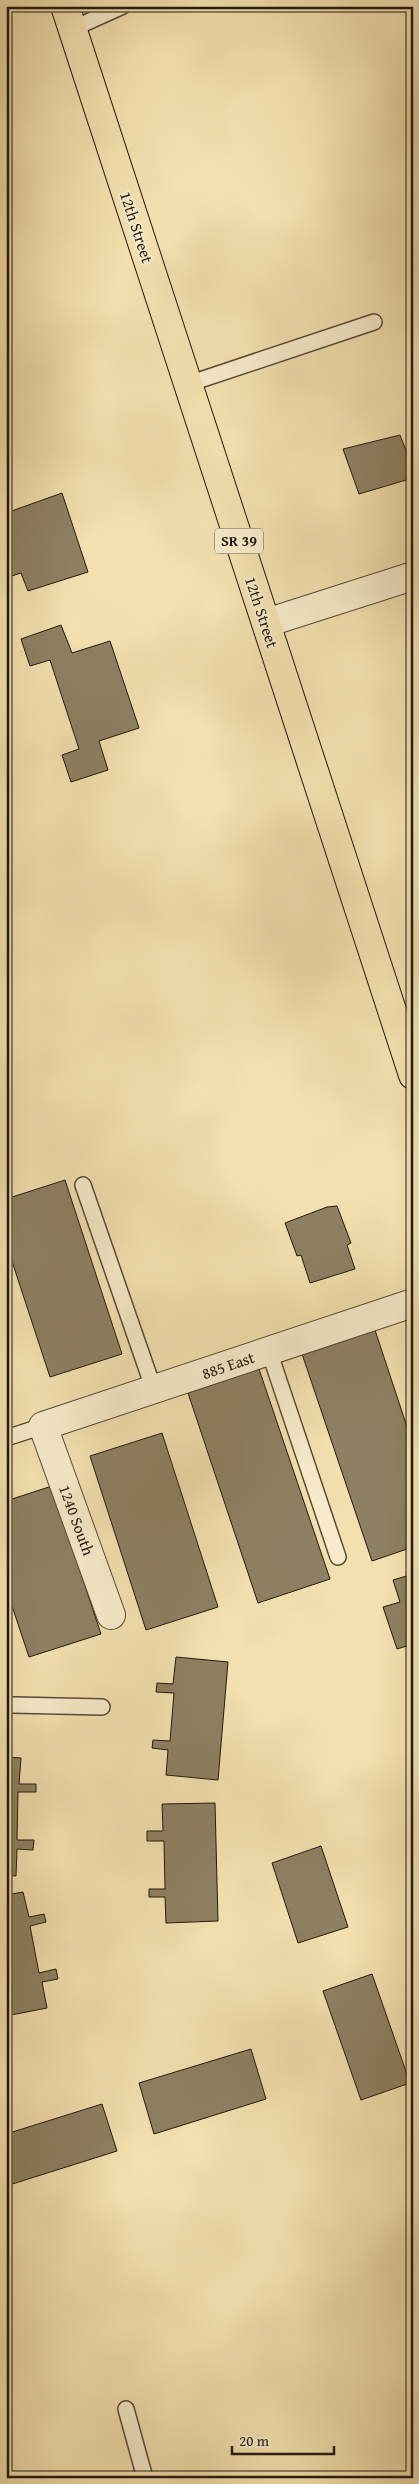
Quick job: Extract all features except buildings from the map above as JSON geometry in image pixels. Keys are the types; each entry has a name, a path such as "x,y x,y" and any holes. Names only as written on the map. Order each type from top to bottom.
{"main road":[{"name":"12th Street","path":"68,18 413,1075"}],"street":[{"path":"266,623 413,576"},
{"name":"885 East","path":"43,1426 413,1303"},
{"name":"1240 South","path":"43,1426 111,1615"}],"lane":[{"path":"68,18 123,6"},
{"path":"188,384 374,322"},
{"path":"82,1185 154,1390"},
{"path":"269,1351 338,1557"},
{"path":"6,1438 43,1426"},
{"path":"13,1705 102,1707"},
{"path":"126,2409 145,2478"}]}
